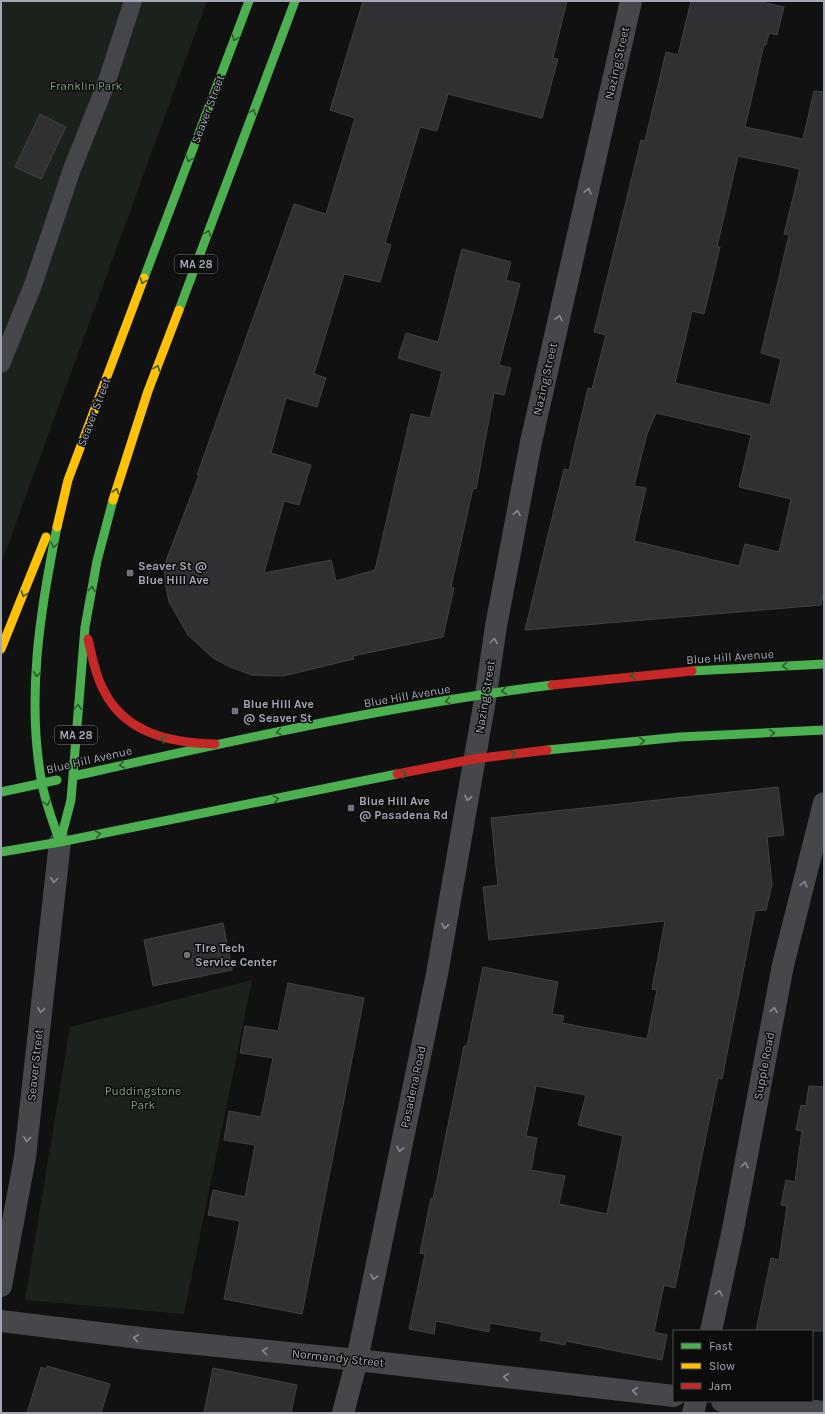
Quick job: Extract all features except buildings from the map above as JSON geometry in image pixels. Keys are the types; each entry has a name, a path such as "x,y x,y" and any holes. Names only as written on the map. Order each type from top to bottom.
{"main road":[{"name":"Seaver Street","path":"60,842 42,783 35,716 37,668 53,552 68,480 248,1"},
{"name":"Seaver Street","path":"60,842 71,800 74,776 81,662 85,627 97,561 129,448 148,392 295,1"},
{"path":"1,649 68,480"},
{"path":"85,627 95,666 105,694 130,723 165,740 185,744 215,744"},
{"name":"Blue Hill Avenue","path":"1,792 215,744 486,694 625,676 748,667 824,664"},
{"path":"1,852 60,842 474,759 555,749 680,737 824,730"}],"street":[{"name":"Nazing Street","path":"474,759 486,694 496,626 531,442 631,1"},
{"name":"Pasadena Road","path":"343,1413 357,1360 437,974 474,759"},
{"name":"Supple Road","path":"711,1330 733,1229 783,965 824,803"},
{"name":"Seaver Street","path":"1,1286 25,1157 60,842"},
{"name":"Normandy Street","path":"1,1321 148,1339 357,1360 673,1396"},
{"path":"693,1413 696,1402"},
{"path":"731,1402 824,1412"}],"lane":[{"path":"1,364 33,285 72,169 106,84 132,1"}],"green space":[{"name":"Franklin Park","path":"1,1 207,1 1,564"},
{"name":"Puddingstone Park","path":"252,980 184,1314 25,1300 70,1027"}],"traffic: fast":[{"path":"144,278 249,1"},
{"path":"179,310 295,1"},
{"path":"60,842 71,800 85,627 97,561 113,500"},
{"path":"57,527 45,591 37,655 35,720 37,752 42,784 60,842"},
{"path":"692,671 824,664"},
{"path":"74,776 252,737 372,713 492,693 552,685"},
{"path":"547,750 680,737 824,730"},
{"path":"60,842 397,774"},
{"path":"1,792 57,780"},
{"path":"1,852 60,842"}],"traffic: slow":[{"path":"57,527 68,480 144,278"},
{"path":"113,500 148,391 179,310"},
{"path":"1,649 46,537"}],"traffic: jam":[{"path":"88,639 100,683 112,704 123,716 150,733 165,738 215,744"},
{"path":"552,685 692,671"},
{"path":"397,774 474,759 547,750"}],"place":[{"name":"Seaver St @ Blue Hill Ave","path":"130,573"},
{"name":"Blue Hill Ave @ Seaver St","path":"235,711"},
{"name":"Blue Hill Ave @ Pasadena Rd","path":"351,808"},
{"name":"Tire Tech Service Center","path":"187,955"}]}
